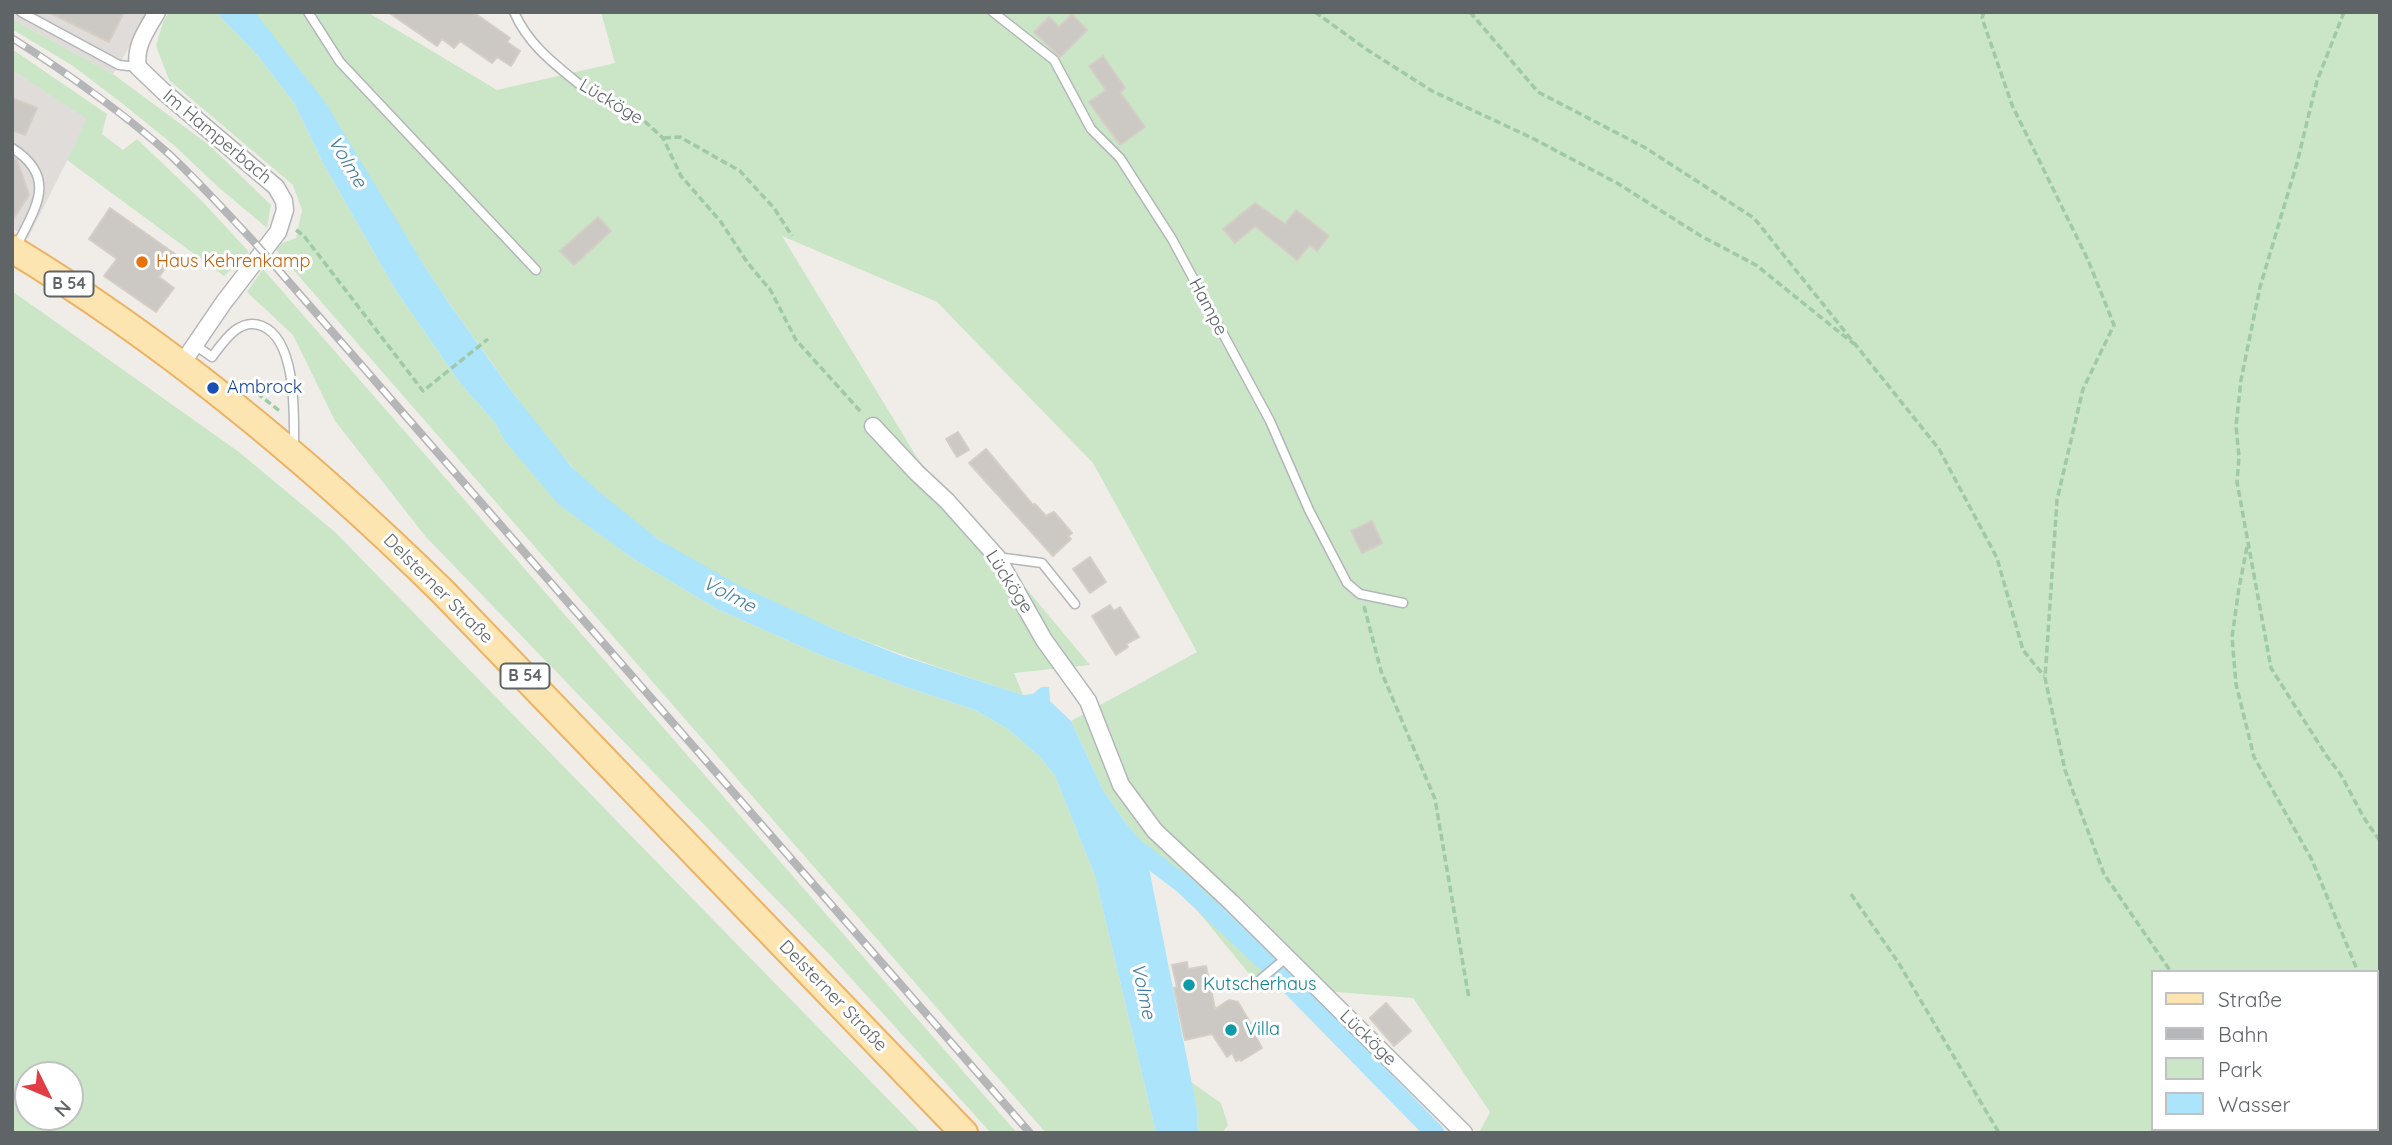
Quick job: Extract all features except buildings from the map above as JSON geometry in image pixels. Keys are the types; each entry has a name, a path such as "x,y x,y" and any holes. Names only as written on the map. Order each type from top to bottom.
{"main road":[{"name":"Delsterner Straße","path":"13,249 188,355 373,522 964,1133"}],"street":[{"path":"138,67 138,50 157,12"},
{"name":"Im Hamperbach","path":"138,67 276,187 284,201 283,220"},
{"path":"188,355 224,302 278,232 283,220"},
{"name":"Lücköge","path":"873,426 947,501 997,557 1044,640 1088,701 1121,785 1155,831 1242,912 1464,1133"}],"lane":[{"path":"22,12 120,65 138,67"},
{"path":"307,12 340,62 536,270"},
{"name":"Lücköge","path":"514,12 530,40 579,84"},
{"name":"Hampe","path":"993,12 1054,60 1090,129 1120,158 1151,205 1270,421 1309,510 1347,583 1360,594"},
{"path":"12,148 37,172 41,193 37,206 13,249"},
{"path":"188,355 212,357 228,336 238,328 257,324 275,335 281,343 289,370 294,453"},
{"path":"997,557 1042,563 1075,604"},
{"path":"1360,594 1403,603"},
{"path":"1261,979 1286,958"}],"path":[{"path":"1315,12 1366,49 1432,91 1534,139 1617,183 1701,236 1756,265 1861,350"},
{"path":"1470,12 1538,92 1644,146 1754,218 1939,449 1997,558 2023,650 2045,678"},
{"path":"1984,12 1982,18 2012,105 2088,260 2114,324 2083,389 2057,500 2045,678 2065,770 2104,874 2170,970"},
{"path":"2344,12 2317,81 2297,163 2260,287 2244,360 2236,426 2239,457 2237,482 2271,668 2341,775 2380,841"},
{"name":"Lücköge","path":"579,84 641,118 663,138 681,176 721,222 747,262 771,291 796,340 873,426"},
{"path":"663,138 680,137 740,171 774,208 792,236"},
{"path":"283,220 304,236 423,391 488,339"},
{"path":"2248,545 2238,588 2232,637 2236,684 2254,757 2312,860 2357,970"},
{"path":"1360,594 1381,671 1435,799 1469,999"},
{"path":"1851,894 1898,962 1999,1133"}],"shaded area":[{"path":"12,12 150,12 113,74 12,19"},
{"path":"12,70 88,119 28,238 12,228"}],"green space":[{"path":"169,12 216,12 258,56 294,103 323,163 395,289 460,383 559,504 632,558 717,609 818,654 975,710 1008,729 1041,758 1055,776 1095,876 1156,1133 1046,1133 276,250 282,243 296,238 302,210 293,185 169,80 156,46"},
{"path":"246,12 367,12 497,90 615,63 601,12 2380,12 2380,1133 1479,1133 1490,1112 1413,998 1259,986 1125,822 1103,790 1071,721 1197,652 1093,463 937,302 782,236 918,459 1090,665 1014,673 1023,695 912,658 799,614 744,589 642,528 597,491 553,445 426,269 407,238"},
{"path":"12,19 113,74 209,145 271,205 267,228 123,104 73,66 12,29"},
{"path":"12,49 107,114 102,134 123,150 137,139 201,200 249,252 224,276 67,160 87,119 12,70"},
{"path":"263,269 1017,1133 991,1133 830,955 426,537 335,421 293,335 247,292"},
{"path":"12,291 239,452 335,532 921,1133 12,1133"},
{"path":"1191,1082 1221,1103 1228,1125 1222,1133 1198,1133 1197,1109"}],"water":[{"name":"Volme","path":"216,12 255,12 325,102 425,267 513,393 570,465 598,491 658,539 738,585 834,629 902,656 1023,695 1033,694 1041,687 1049,687 1050,701 1071,721 1103,790 1125,822 1154,856 1148,863 1197,1109 1198,1133 1156,1133 1095,876 1055,776 1041,758 1008,729 975,710 818,654 717,609 632,558 558,504 504,440 496,424 460,383 395,289 323,163 294,103 258,56"}],"waterway":[{"path":"1130,844 1184,885 1285,980 1435,1133"}],"railway":[{"path":"12,38 73,78 132,122 180,165 234,220 1030,1133"}],"place":[{"name":"Haus Kehrenkamp","path":"142,262"},
{"name":"Ambrock","path":"213,388"},
{"name":"Kutscherhaus","path":"1189,985"},
{"name":"Villa","path":"1231,1030"}]}
